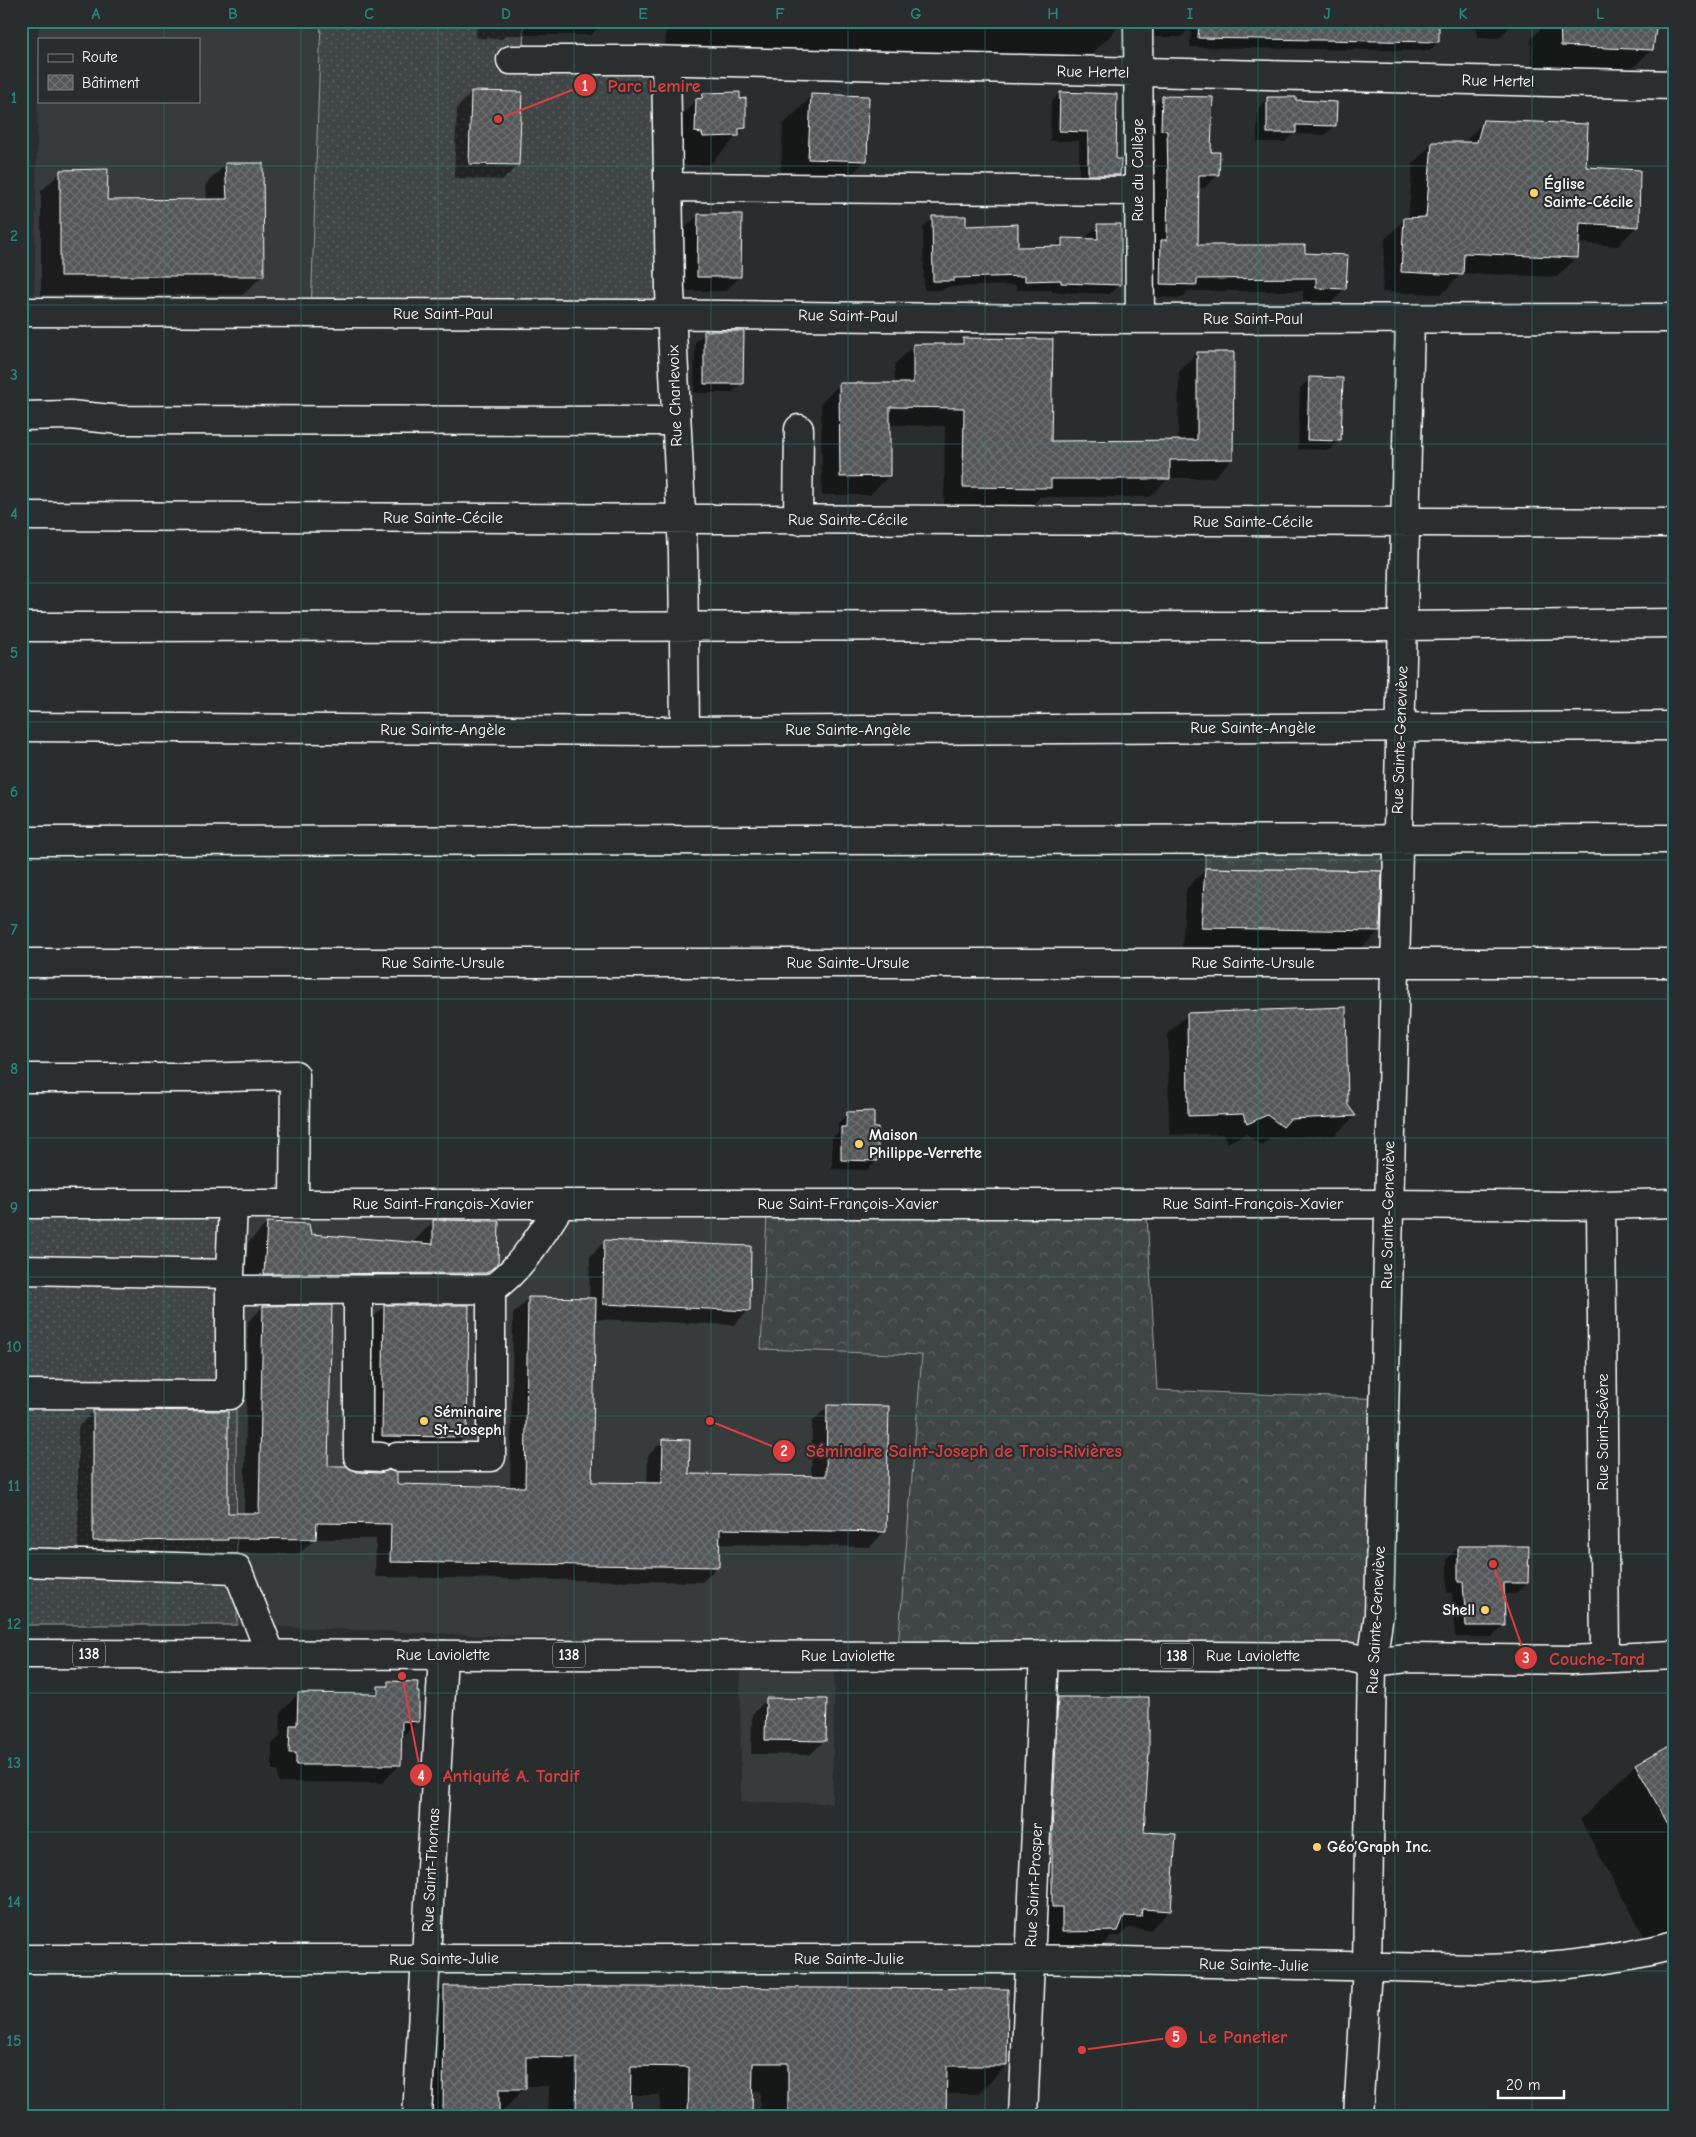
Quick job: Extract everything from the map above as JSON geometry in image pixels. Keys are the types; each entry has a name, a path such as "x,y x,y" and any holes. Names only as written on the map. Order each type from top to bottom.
{"street":[{"name":"Rue du Collège","path":"1138,21 1140,319"},
{"name":"Rue Hertel","path":"511,60 666,61 1675,86"},
{"name":"Rue Charlevoix","path":"666,61 672,314 681,519 685,730"},
{"path":"668,187 1139,191"},
{"name":"Rue Saint-Paul","path":"21,312 672,314 1140,319 1675,318"},
{"name":"Rue Sainte-Geneviève","path":"1358,2116 1367,1968 1372,1662 1379,1614 1398,850 1405,840 1398,829 1410,319"},
{"path":"21,416 70,415 121,420 676,421"},
{"path":"798,520 799,429"},
{"name":"Rue Sainte-Cécile","path":"21,516 1675,523"},
{"path":"21,627 1403,626 1675,623"},
{"name":"Rue Sainte-Angèle","path":"21,727 685,730 1675,726"},
{"path":"21,841 1675,839"},
{"name":"Rue Sainte-Ursule","path":"21,963 1675,963"},
{"path":"21,1078 198,1078 296,1075 294,1204"},
{"name":"Rue Saint-François-Xavier","path":"21,1204 1601,1205 1675,1203"},
{"path":"21,1394 230,1396 230,1282 234,1204"},
{"path":"21,1270 358,1290 491,1289 500,1284 534,1245 561,1204"},
{"name":"Rue Saint-Sévère","path":"1601,1205 1604,1658"},
{"path":"358,1290 358,1456 491,1457 491,1289"},
{"path":"21,1562 237,1569 271,1655"},
{"name":"Rue Laviolette","path":"21,1654 1044,1655 1349,1657 1372,1662 1407,1658 1604,1658 1675,1655"},
{"name":"Rue Saint-Thomas","path":"417,2116 443,1655"},
{"name":"Rue Saint-Prosper","path":"1023,2116 1044,1655"},
{"name":"Rue Sainte-Julie","path":"21,1959 1030,1959 1367,1968 1480,1969 1559,1966 1618,1958 1675,1945"}],"shaded area":[{"path":"39,21 321,21 311,313 34,309 38,79 38,102 200,102 200,38 39,38"},
{"path":"767,1213 761,1349 922,1355 898,1653 237,1625 235,1214","holes":["263,1294 332,1295 328,1466 381,1467 384,1297 469,1298 466,1437 398,1436 397,1484 525,1487 528,1297 596,1298 592,1482 662,1483 663,1439 690,1440 689,1474 826,1476 827,1405 889,1406 886,1532 720,1529 719,1567 390,1561 391,1524 317,1523 316,1539 259,1538"]},
{"path":"740,1654 835,1655 832,1803 741,1802"}],"green space":[{"path":"321,21 524,21 523,61 681,52 675,308 311,313"},
{"path":"1205,842 1404,842 1403,871 1205,868"},
{"path":"767,1213 1147,1215 1157,1390 1384,1399 1372,1662 898,1647 922,1355 761,1349"},
{"path":"21,1214 235,1214 237,1625 21,1625"}],"building":[{"path":"1199,21 1439,21 1439,42 1198,38"},
{"path":"1560,21 1657,21 1653,50 1561,46"},
{"path":"471,91 522,92 519,165 469,164"},
{"path":"740,92 740,99 746,98 746,128 739,129 739,136 703,137 702,133 695,132 696,99 702,98 703,93"},
{"path":"1060,92 1117,94 1116,159 1121,159 1120,175 1088,175 1088,132 1059,131"},
{"path":"811,94 869,96 867,161 808,159"},
{"path":"1162,96 1213,97 1211,152 1220,152 1219,175 1199,175 1198,245 1305,245 1305,253 1348,255 1346,289 1316,288 1316,278 1197,279 1197,285 1160,284 1161,240 1167,240 1168,175 1167,131 1161,130"},
{"path":"1267,97 1296,97 1296,100 1337,102 1336,126 1296,125 1296,133 1267,133"},
{"name":"Église Sainte-Cécile","path":"1483,120 1588,124 1586,167 1640,170 1639,227 1580,223 1578,258 1464,253 1463,275 1401,272 1404,218 1426,217 1432,142 1477,142"},
{"path":"225,163 263,163 264,276 60,276 60,170 108,169 107,200 227,199"},
{"path":"698,214 742,214 741,277 697,277"},
{"path":"932,216 966,216 966,226 1018,224 1018,247 1062,246 1062,238 1098,239 1097,224 1121,224 1121,285 1061,283 1061,280 1025,281 1025,276 954,278 954,281 933,281"},
{"path":"704,331 744,331 743,384 704,384"},
{"path":"963,338 1053,339 1051,441 1197,440 1197,352 1234,352 1233,459 1170,460 1170,479 1051,479 1051,488 963,487 964,408 890,407 890,476 840,477 839,383 913,383 913,344 963,344"},
{"path":"1309,377 1343,378 1341,441 1307,440"},
{"path":"1205,868 1382,871 1380,931 1201,928"},
{"path":"1346,1007 1348,1105 1356,1116 1290,1119 1283,1127 1267,1115 1247,1124 1243,1114 1188,1116 1187,1013"},
{"name":"Maison Philippe-Verrette","path":"874,1111 874,1128 878,1128 878,1161 841,1160 841,1127 846,1127 847,1112"},
{"path":"433,1220 499,1221 498,1264 486,1273 264,1274 267,1222 309,1224 311,1234 433,1244"},
{"path":"604,1240 751,1246 750,1311 603,1304"},
{"name":"Séminaire St-Joseph","path":"528,1297 596,1298 592,1482 662,1483 663,1439 690,1440 689,1474 826,1476 827,1405 889,1406 886,1532 720,1529 719,1567 390,1562 391,1524 317,1523 316,1539 228,1538 228,1540 93,1541 93,1410 228,1411 228,1513 259,1513 263,1306 332,1305 328,1466 347,1466 357,1472 380,1473 389,1470 397,1473 397,1484 525,1487"},
{"path":"384,1305 469,1305 467,1437 382,1436"},
{"path":"1458,1546 1529,1546 1528,1583 1504,1583 1505,1626 1466,1626 1463,1582 1458,1582"},
{"path":"388,1681 418,1682 419,1722 402,1721 401,1765 296,1765 296,1753 289,1753 290,1725 297,1725 298,1693 378,1694 378,1686 388,1686"},
{"path":"1058,1697 1149,1697 1149,1751 1144,1832 1176,1834 1171,1911 1142,1909 1141,1917 1124,1916 1118,1931 1062,1932 1062,1907 1052,1907 1052,1833"},
{"path":"766,1698 827,1699 826,1741 765,1740"},
{"path":"1675,1742 1675,1837 1635,1764"},
{"path":"444,1986 1008,1989 1007,2066 947,2066 946,2116 788,2116 788,2063 753,2063 752,2116 688,2116 689,2067 631,2066 630,2116 576,2116 577,2058 526,2057 526,2089 499,2089 499,2116 443,2116"}],"place":[{"name":"Parc Lemire","path":"498,119"},
{"name":"Église Sainte-Cécile","path":"1534,193"},
{"name":"Maison Philippe-Verrette","path":"859,1144"},
{"name":"Séminaire St-Joseph","path":"424,1421"},
{"name":"Séminaire Saint-Joseph de Trois‑Rivières","path":"710,1421"},
{"name":"Couche-Tard","path":"1493,1564"},
{"name":"Shell","path":"1485,1610"},
{"name":"Antiquité A. Tardif","path":"402,1676"},
{"name":"Géo’Graph Inc.","path":"1317,1847"},
{"name":"Le Panetier","path":"1082,2050"}]}
